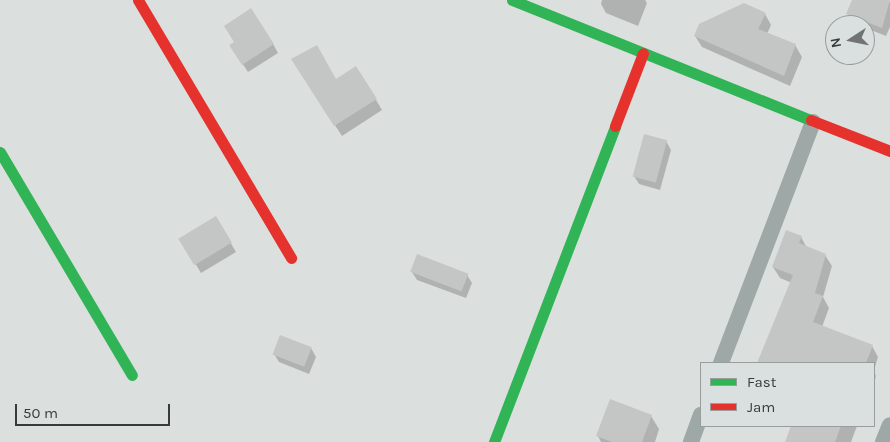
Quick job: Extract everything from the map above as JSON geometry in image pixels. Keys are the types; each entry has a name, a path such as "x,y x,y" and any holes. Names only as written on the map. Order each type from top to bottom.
{"street":[{"path":"138,0 291,258"},
{"path":"512,0 813,122 890,151"},
{"path":"494,442 643,53"},
{"path":"721,362 813,122"},
{"path":"0,152 132,375"},
{"path":"691,442 700,418"},
{"path":"884,442 890,424"}],"building":[{"path":"852,0 890,0 882,28 875,25 875,15 846,14"},
{"path":"744,3 766,13 758,29 796,44 784,76 694,36 699,24"},
{"path":"251,8 274,44 242,65 229,45 234,42 224,26"},
{"path":"317,45 336,79 356,66 377,99 334,126 291,59"},
{"path":"644,134 667,140 656,183 633,177"},
{"path":"216,216 232,243 194,265 178,239"},
{"path":"786,230 802,236 799,243 826,254 815,293 823,296 813,322 873,345 866,362 757,362 793,275 772,267"},
{"path":"417,254 468,274 462,291 410,272"},
{"path":"280,335 312,347 304,367 272,355"},
{"path":"610,399 652,415 642,442 612,442 596,436"},
{"path":"791,427 841,427 835,442 785,442"}],"traffic: fast":[{"path":"512,0 811,120"},
{"path":"494,442 615,126"},
{"path":"0,152 132,375"}],"traffic: jam":[{"path":"138,0 291,258"},
{"path":"615,126 643,53"},
{"path":"811,120 890,151"}]}
